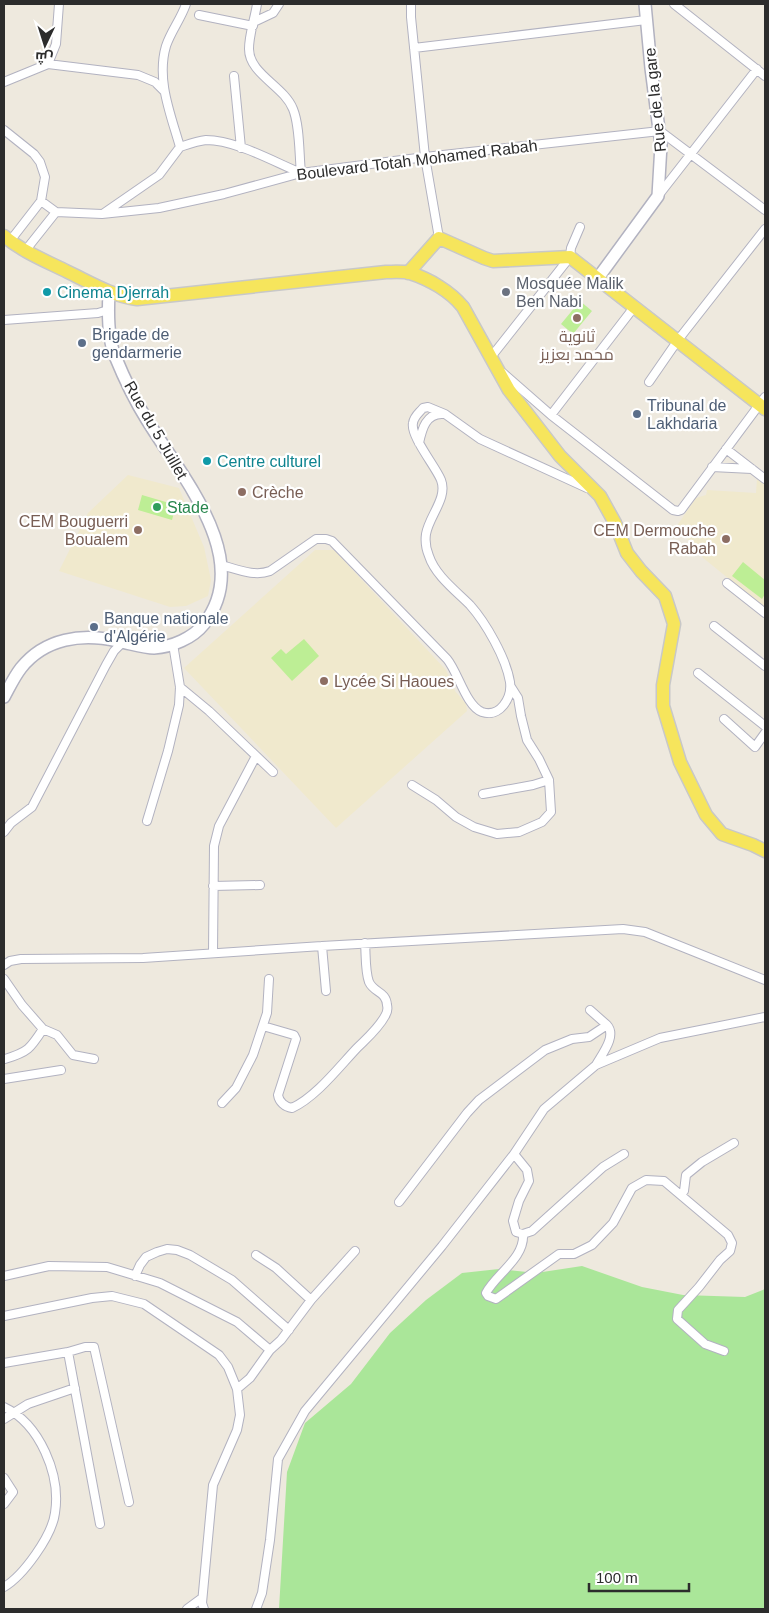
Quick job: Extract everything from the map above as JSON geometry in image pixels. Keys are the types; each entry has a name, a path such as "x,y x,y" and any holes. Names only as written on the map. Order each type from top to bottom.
{"main road":[{"path":"7,238 25,251 109,293 137,299 386,272 408,273 432,283 455,298 463,307 508,390 560,456 600,496 615,523 627,553 641,571 666,596 674,624 663,685 663,706 680,762 706,815 722,834 765,851"},
{"path":"408,273 439,238 493,261 570,257 763,403"}],"street":[{"path":"48,64 56,44 58,4"},
{"path":"180,147 164,91 163,74 166,45 181,18 186,4"},
{"path":"102,214 159,175 180,147 193,142 217,141 241,148 301,173 293,108 284,93 258,71 251,60 249,49 257,4"},
{"path":"198,15 253,24 273,13 279,4"},
{"path":"411,4 425,157 439,238"},
{"name":"Rue de la gare","path":"646,4 651,68 660,131 661,161 658,196"},
{"path":"674,4 765,76"},
{"path":"414,48 646,20"},
{"path":"4,82 48,64 138,76 155,82 164,91"},
{"path":"598,278 658,196 757,69"},
{"path":"234,76 241,148"},
{"path":"4,130 34,154 40,162 45,177 41,201 7,238"},
{"path":"660,131 765,210"},
{"name":"Boulevard Totah Mohamed Rabah","path":"56,212 102,214 159,208 224,194 301,173 660,131"},
{"path":"25,251 56,212 41,201"},
{"path":"580,228 571,248 570,257 494,362 551,415 673,510 678,511 681,510 712,467 763,403"},
{"path":"649,382 678,340 765,229"},
{"name":"Rue du 5 Juillet","path":"4,697 21,669 42,650 63,641 83,636 102,637 153,648 173,644 200,630 211,615 218,595 222,576 221,565 217,543 209,520 146,418 114,355 108,310 109,293"},
{"path":"551,415 635,306"},
{"path":"4,320 98,313 108,310"},
{"path":"221,565 254,574 263,574 316,539 332,541 447,659 474,707 489,713 497,711 509,697 509,675 493,639 478,614 439,574 429,558 426,536 443,489 441,480 419,443 412,427 415,417 423,408 428,407 445,414 480,439 595,491"},
{"path":"419,443 424,425 431,416 445,414"},
{"path":"726,449 765,480"},
{"path":"712,467 752,469"},
{"path":"727,583 765,614"},
{"path":"714,626 765,666"},
{"path":"4,832 11,823 32,807 106,665 114,651 123,642"},
{"path":"148,821 179,705 180,687 173,644"},
{"path":"698,673 765,726"},
{"path":"180,687 209,711 273,772"},
{"path":"412,786 436,800 456,817 474,827 497,834 519,832 542,822 551,812 549,780 527,740 518,698 510,687"},
{"path":"724,719 755,747 765,734"},
{"path":"213,953 214,846 218,826 256,756"},
{"path":"484,794 533,785 549,780"},
{"path":"213,886 260,885"},
{"path":"4,965 10,961 21,959 143,958 623,929 645,932 765,980"},
{"path":"263,1026 294,1036 296,1039 278,1095 278,1099 284,1105 292,1108 304,1101 325,1082 376,1029 386,1014 388,1006 382,992 372,986 368,980 365,944"},
{"path":"322,946 326,991"},
{"path":"4,979 22,1005 43,1029 57,1035 73,1055 94,1059"},
{"path":"222,1103 242,1080 253,1055 269,1007 269,979"},
{"path":"590,1010 607,1025 612,1035 596,1065"},
{"path":"256,1609 262,1593 270,1540 278,1459 305,1411 442,1246 514,1154 544,1109 596,1065 660,1038 765,1016"},
{"path":"399,1202 479,1100 545,1050 572,1039 589,1037 607,1025"},
{"path":"5,1059 25,1053 43,1029"},
{"path":"4,1079 61,1070"},
{"path":"680,1194 684,1191 686,1175 710,1157 734,1143"},
{"path":"514,1154 527,1170 528,1181 513,1221 516,1232 523,1234 532,1231 603,1167 624,1154"},
{"path":"523,1234 524,1242 517,1255 490,1286 486,1293 488,1296 496,1299 559,1254 574,1254 592,1245 613,1223 632,1188 646,1180 664,1180 728,1235 732,1243 730,1250 678,1310 677,1319 705,1344 724,1351"},
{"path":"135,1276 146,1257 167,1249 177,1250 190,1255 232,1280 289,1330"},
{"path":"237,1389 250,1378 311,1300 355,1251"},
{"path":"256,1255 276,1268 311,1300"},
{"path":"4,1276 49,1266 107,1267 160,1283 237,1322 270,1350"},
{"path":"4,1316 112,1296 144,1304 219,1355 228,1367 237,1389 240,1415 237,1430 213,1485 202,1598 204,1609"},
{"path":"4,1362 94,1347 130,1502"},
{"path":"68,1352 100,1524"},
{"path":"4,1420 28,1404 75,1388"},
{"path":"4,1407 15,1412 40,1440 51,1465 55,1490 55,1514 48,1534 32,1558 12,1582 4,1587"},
{"path":"4,1478 13,1492 4,1504"},
{"path":"188,1609 202,1598"}],"shaded area":[{"name":"CEM Bouguerri Boualem","path":"128,475 179,488 204,547 211,580 208,596 186,606 170,607 59,571 88,513"},
{"name":"CEM Dermouche Rabah","path":"757,479 765,485 765,608 697,553 699,547 674,530 696,498 706,495 707,490 756,493"},
{"name":"Lycée Si Haoues","path":"315,550 334,550 446,670 455,691 466,704 467,711 336,828 184,668"}],"green space":[{"path":"580,301 592,311 573,334 561,324"},
{"name":"Stade","path":"142,495 176,505 172,520 138,510"},
{"path":"743,562 765,580 765,594 762,599 732,576"},
{"path":"304,639 319,656 292,681 271,658 281,649 286,654"},
{"path":"582,1266 642,1287 683,1295 745,1297 765,1289 765,1609 279,1609 287,1472 305,1423 351,1384 390,1333 426,1300 462,1273 499,1269 536,1273"}],"place":[{"name":"Cinema Djerrah","path":"47,292"},
{"name":"Mosquée Malik Ben Nabi","path":"506,292"},
{"name":"ثانوية محمد بعزيز","path":"577,318"},
{"name":"Brigade de gendarmerie","path":"82,343"},
{"name":"Tribunal de Lakhdaria","path":"637,414"},
{"name":"Centre culturel","path":"207,461"},
{"name":"Crèche","path":"242,492"},
{"name":"Stade","path":"157,507"},
{"name":"CEM Bouguerri Boualem","path":"138,530"},
{"name":"CEM Dermouche Rabah","path":"726,539"},
{"name":"Banque nationale d'Algérie","path":"94,627"},
{"name":"Lycée Si Haoues","path":"324,681"}]}
